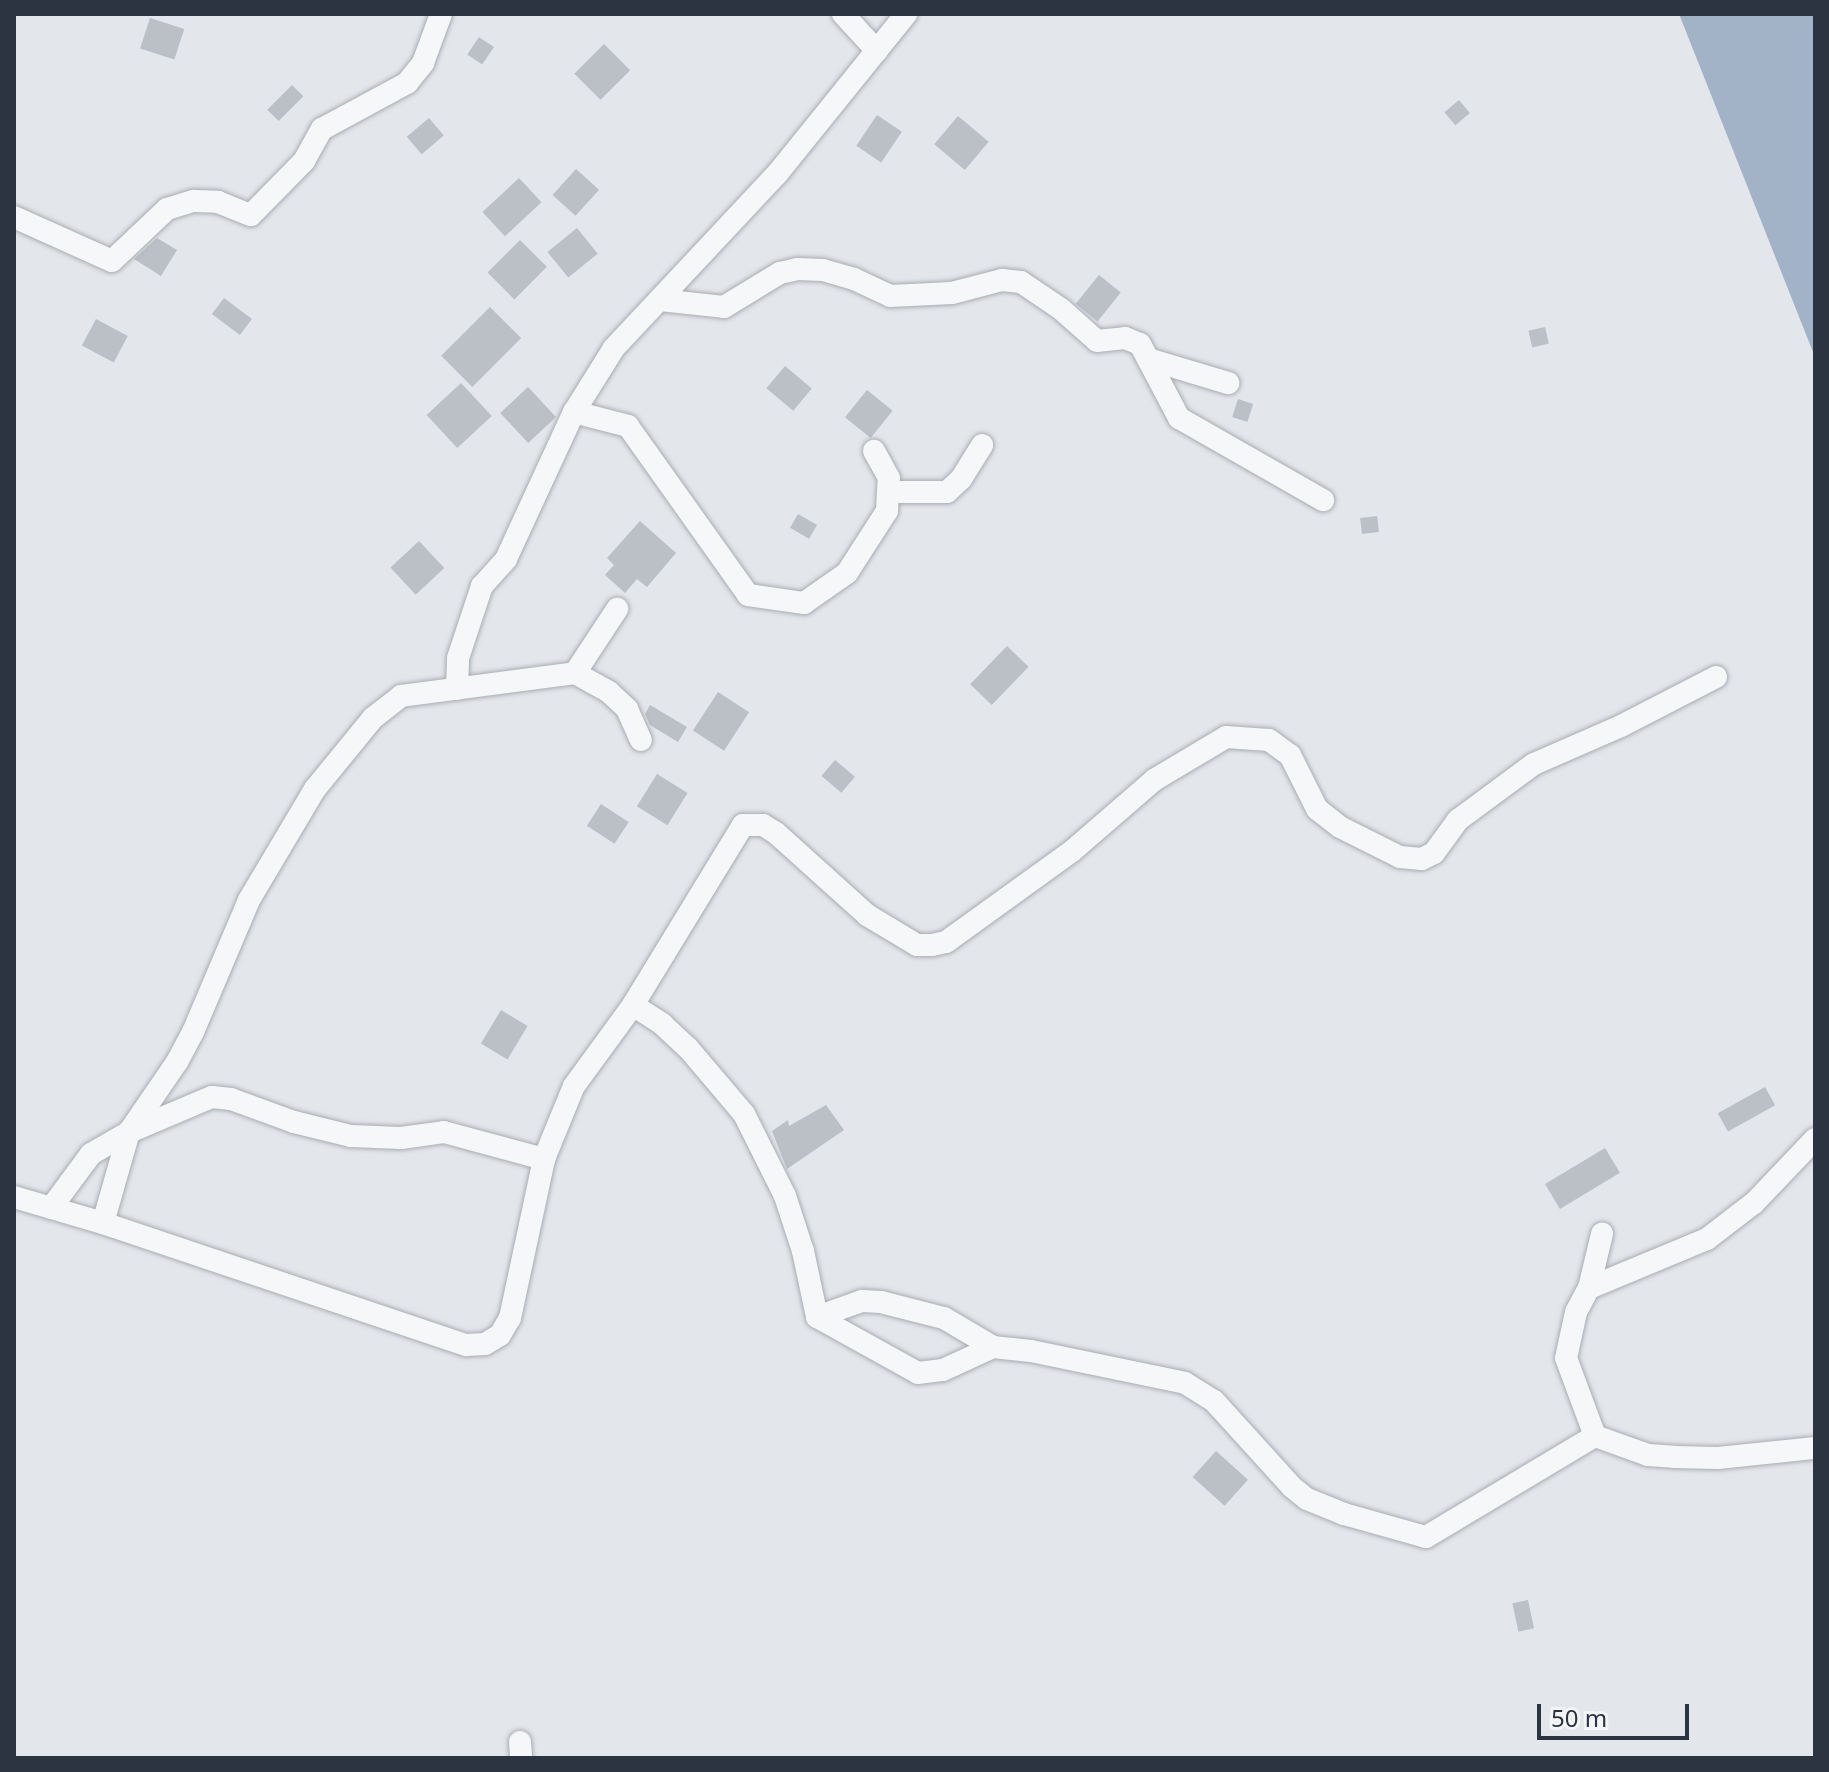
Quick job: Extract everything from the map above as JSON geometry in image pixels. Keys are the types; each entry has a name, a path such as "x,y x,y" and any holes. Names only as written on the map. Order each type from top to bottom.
{"street":[{"path":"14,217 112,261 167,209 194,201 218,202 251,215 304,161 322,129 407,83 423,63 441,14"},
{"path":"843,14 877,51"},
{"path":"457,689 458,658 482,586 506,559 574,412 614,348 777,174 906,14"},
{"path":"660,300 724,307 780,273 797,269 823,270 854,279 890,296 952,293 1002,280 1021,282 1061,309 1097,341 1125,338 1140,344 1179,418 1323,500"},
{"path":"1148,359 1228,383"},
{"path":"574,412 628,426 748,595 804,603 847,573 887,511 889,478 874,451"},
{"path":"888,492 947,492 961,479 982,445"},
{"path":"575,673 617,609"},
{"path":"103,1223 129,1132 193,1032 249,900 292,826 337,759 373,718 401,696 546,674 575,673 609,692 627,709 641,740"},
{"path":"14,1197 103,1223 466,1345 485,1344 500,1335 510,1318 544,1159 574,1086 633,1005 720,856 743,825 763,825 776,833 867,915 917,945 932,945 946,942 1071,852 1154,780 1226,737 1269,740 1290,755 1317,809 1340,827 1400,857 1422,859 1434,853 1458,820 1534,764 1621,726 1716,677"},
{"path":"633,1005 662,1024 688,1048 744,1114 785,1196 803,1251 817,1317 918,1373 943,1370 993,1347"},
{"path":"51,1208 91,1154 129,1132 212,1097 231,1099 294,1122 351,1136 401,1138 444,1132 544,1159"},
{"path":"1589,1288 1707,1239 1754,1203 1815,1139"},
{"path":"1602,1234 1589,1288 1576,1312 1566,1358 1595,1436 1648,1455 1674,1457 1742,1456 1815,1448"},
{"path":"817,1317 862,1301 881,1302 944,1318 993,1347 1031,1351 1185,1383 1214,1401 1292,1487 1307,1499 1344,1514 1426,1537 1595,1436"}],"water":[{"path":"1679,14 1815,14 1815,357"}],"building":[{"path":"150,18 184,29 174,60 140,48"},
{"path":"479,37 494,47 482,64 467,54"},
{"path":"604,44 630,70 600,100 574,74"},
{"path":"292,85 303,96 279,121 267,110"},
{"path":"1459,100 1470,113 1455,125 1444,112"},
{"path":"877,115 902,132 881,162 856,146"},
{"path":"958,116 989,142 965,170 934,144"},
{"path":"429,118 444,136 422,154 407,137"},
{"path":"576,169 599,190 576,216 553,195"},
{"path":"519,178 542,202 505,236 482,212"},
{"path":"577,228 598,254 568,278 547,252"},
{"path":"157,238 177,250 161,276 134,259"},
{"path":"520,240 547,267 514,299 487,273"},
{"path":"1099,275 1121,293 1097,321 1076,304"},
{"path":"224,298 252,319 240,335 212,314"},
{"path":"490,307 521,338 472,387 441,356"},
{"path":"96,319 128,336 114,362 82,345"},
{"path":"1545,327 1549,344 1532,347 1528,331"},
{"path":"785,366 812,388 793,411 766,388"},
{"path":"461,383 492,416 457,448 427,415"},
{"path":"528,387 556,417 528,443 500,413"},
{"path":"867,390 893,411 871,438 845,417"},
{"path":"1238,399 1253,404 1247,422 1232,417"},
{"path":"798,514 817,525 809,539 790,528"},
{"path":"1377,516 1379,532 1362,534 1360,518"},
{"path":"640,521 676,553 647,587 637,579 625,593 605,575 614,565 607,558"},
{"path":"419,541 444,568 416,595 390,568"},
{"path":"1007,646 1029,667 992,705 970,684"},
{"path":"718,692 749,712 724,751 693,731"},
{"path":"650,705 687,727 678,742 650,725 645,714"},
{"path":"835,760 855,777 841,793 822,776"},
{"path":"657,774 688,793 667,825 637,806"},
{"path":"601,804 629,822 615,844 587,826"},
{"path":"501,1010 528,1026 507,1059 481,1043"},
{"path":"1765,1087 1775,1105 1728,1132 1718,1113"},
{"path":"826,1105 844,1130 787,1169 772,1131 788,1120 789,1126"},
{"path":"1605,1148 1620,1173 1560,1209 1545,1184"},
{"path":"1216,1451 1248,1480 1225,1506 1193,1477"},
{"path":"1528,1600 1534,1628 1518,1632 1512,1603"}]}
